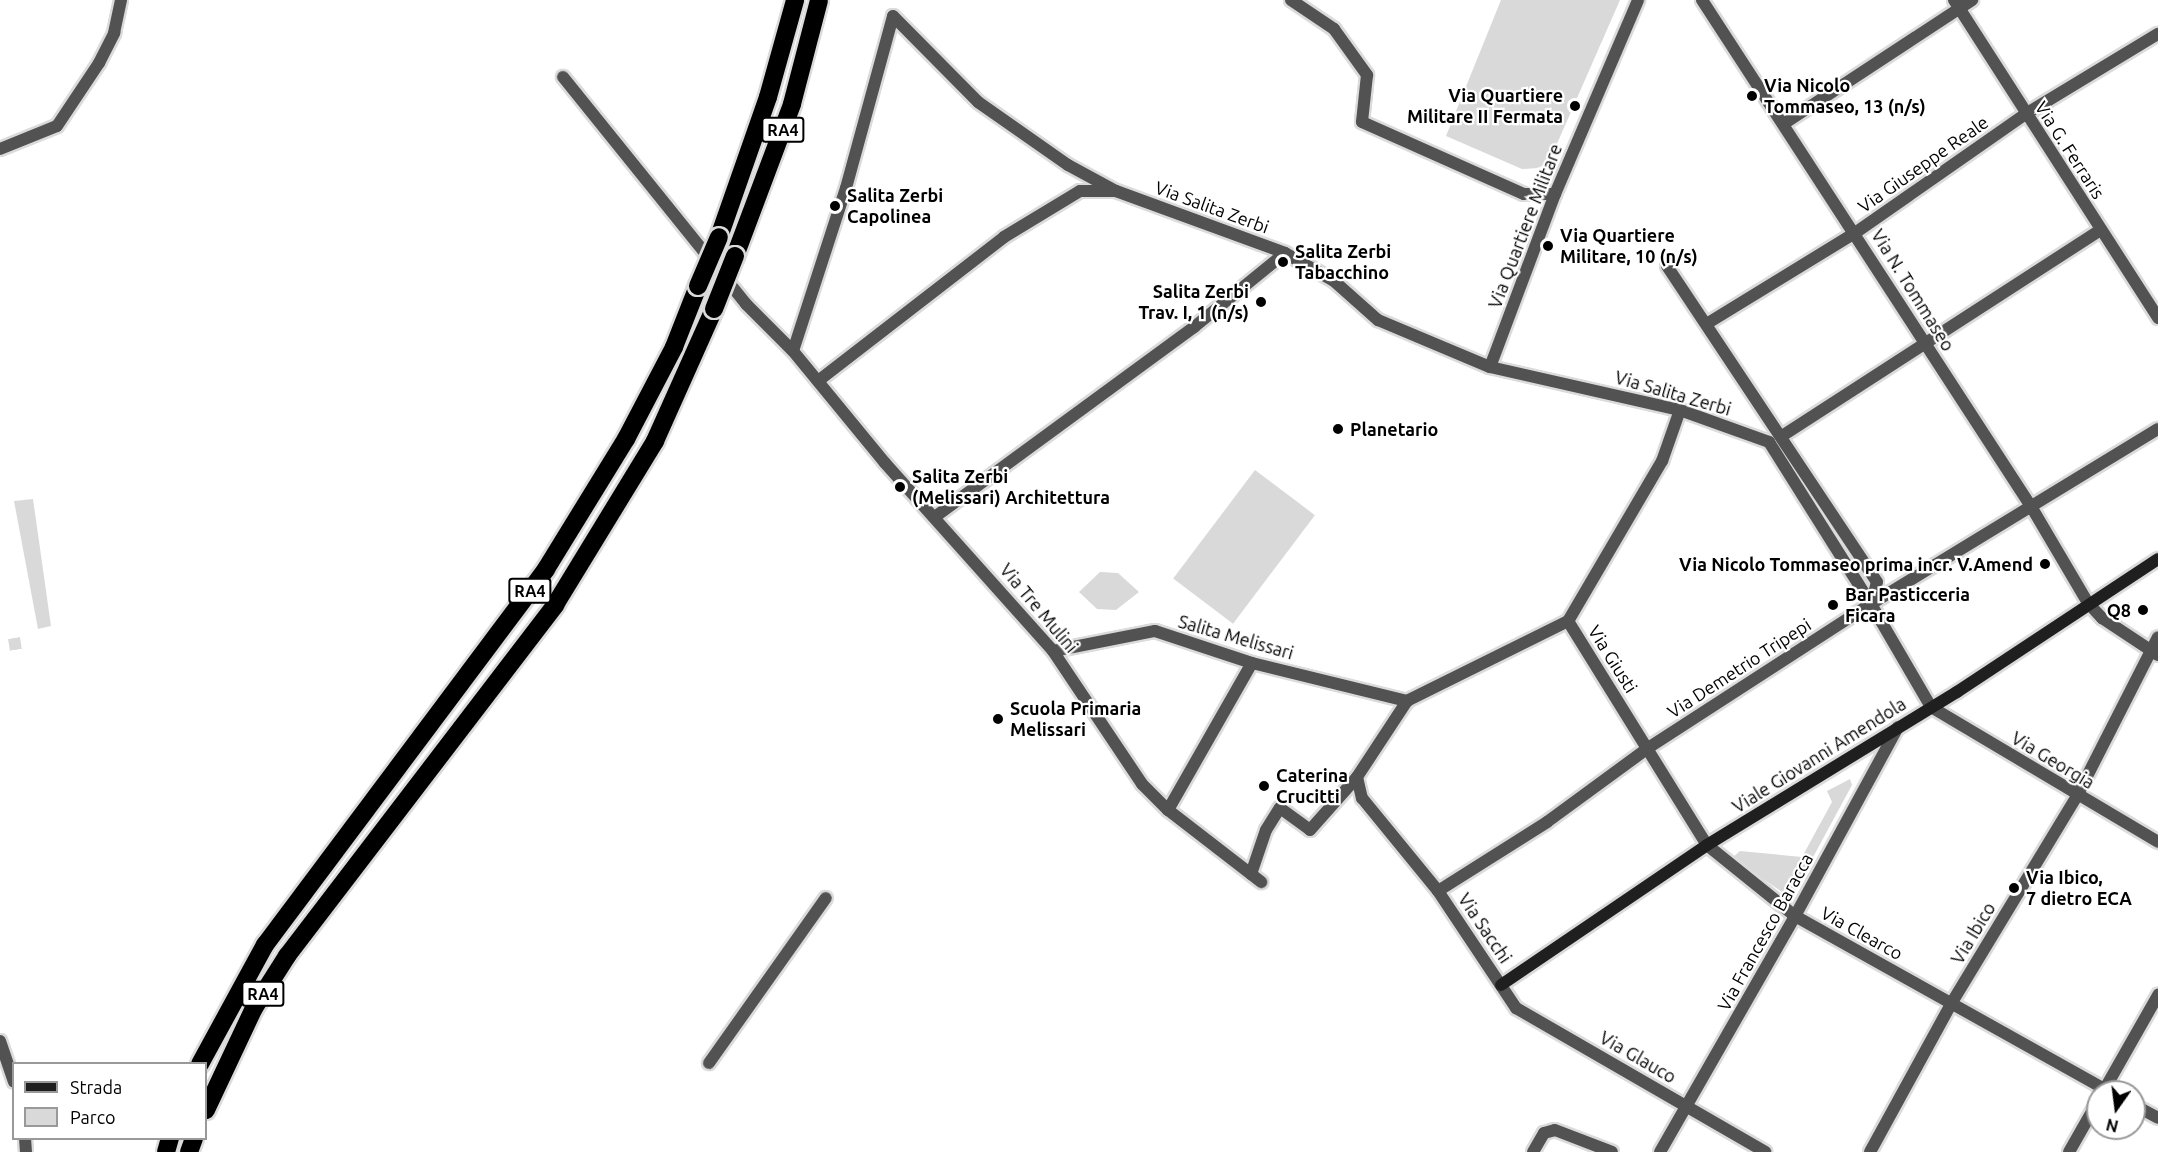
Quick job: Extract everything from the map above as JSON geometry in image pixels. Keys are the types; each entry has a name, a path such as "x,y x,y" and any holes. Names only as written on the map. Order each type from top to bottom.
{"highway":[{"name":"RA4","path":"201,1062 266,945 320,869 546,569 626,439 674,346 719,237 768,97 795,0"},
{"name":"RA4","path":"207,1108 254,1008 287,956 340,890 555,604 655,441 714,309 792,104 819,0"}],"street":[{"path":"0,149 57,126 99,63 114,33 121,0"},
{"path":"1292,0 1334,29 1367,75 1362,123 1524,194 1556,194"},
{"name":"Via Quartiere Militare","path":"1490,367 1556,194 1638,0"},
{"name":"Via N. Tommaseo","path":"1702,0 1785,123 2032,508 2088,603 2102,618 2154,653"},
{"path":"1785,123 1957,4 1972,0"},
{"name":"Via G. Ferraris","path":"1957,4 2024,115 2158,318"},
{"name":"Via Salita Zerbi","path":"793,351 846,188 893,16 978,102 1068,165 1116,191 1285,253 1334,281 1378,320 1490,367 1680,410 1768,442 1871,604 1931,707"},
{"name":"Via Giuseppe Reale","path":"1708,323 1855,232 2024,115 2158,34"},
{"name":"Via Tre Mulini","path":"563,76 746,304 793,351 1053,651 1143,783 1168,810 1256,878 1266,830 1280,808 1310,830 1357,777"},
{"path":"818,381 1004,237 1080,191 1116,191"},
{"path":"1782,436 2100,230"},
{"path":"936,516 1194,327 1285,253"},
{"path":"1667,266 1708,323 1877,582 1871,604"},
{"path":"1357,777 1407,700 1568,621 1662,461 1680,410"},
{"name":"Via Demetrio Tripepi","path":"1438,891 1547,822 1648,748 1871,604 2032,508 2158,429"},
{"name":"Viale Giovanni Amendola","path":"1501,985 1707,845 1931,707 2158,559"},
{"name":"Via Giusti","path":"1568,621 1648,748"},
{"name":"Salita Melissari","path":"1053,651 1155,631 1252,663 1407,700"},
{"name":"Via Ibico","path":"1870,1152 1951,1004 2077,796 2154,653 2158,638"},
{"path":"1168,810 1252,663"},
{"name":"Via Georgia","path":"1931,707 2077,796 2158,842"},
{"name":"Via Francesco Baracca","path":"1660,1152 1795,916 1898,727"},
{"name":"Via Clearco","path":"1648,748 1707,845 1795,916 2086,1080"},
{"name":"Via Sacchi","path":"1357,777 1362,798 1438,891 1501,985"},
{"path":"709,1063 826,898"},
{"name":"Via Glauco","path":"1501,985 1516,1008 1766,1152"},
{"path":"2112,1080 2158,995"},
{"path":"0,1041 5,1064 12,1079"},
{"path":"2068,1152 2086,1121"},
{"path":"1533,1152 1544,1132 1555,1130 1612,1152"}],"green space":[{"path":"1501,0 1620,0 1549,162 1538,168 1522,169 1446,136"},
{"path":"1255,470 1315,515 1233,624 1173,579"},
{"path":"33,499 51,626 38,629 14,501"},
{"path":"1100,572 1118,573 1139,592 1116,610 1097,609 1079,592"},
{"path":"1850,779 1852,785 1791,898 1732,858 1740,851 1802,857 1832,802 1827,791"}],"tunnel":[{"path":"14,638 16,650"}],"place":[{"name":"Via Nicolo Tommaseo, 13 (n/s)","path":"1752,96"},
{"name":"Via Quartiere Militare II Fermata","path":"1575,106"},
{"name":"Salita Zerbi Capolinea","path":"835,206"},
{"name":"Via Quartiere Militare, 10 (n/s)","path":"1548,246"},
{"name":"Salita Zerbi Tabacchino","path":"1283,262"},
{"name":"Salita Zerbi Trav. I, 1 (n/s)","path":"1261,302"},
{"name":"Planetario","path":"1338,429"},
{"name":"Salita Zerbi (Melissari) Architettura","path":"900,487"},
{"name":"Via Nicolo Tommaseo prima incr. V.Amend","path":"2045,564"},
{"name":"Bar Pasticceria Ficara","path":"1833,605"},
{"name":"Q8","path":"2143,610"},
{"name":"Scuola Primaria Melissari","path":"998,719"},
{"name":"Caterina Crucitti","path":"1264,786"},
{"name":"Via Ibico, 7 dietro ECA","path":"2014,888"}]}
